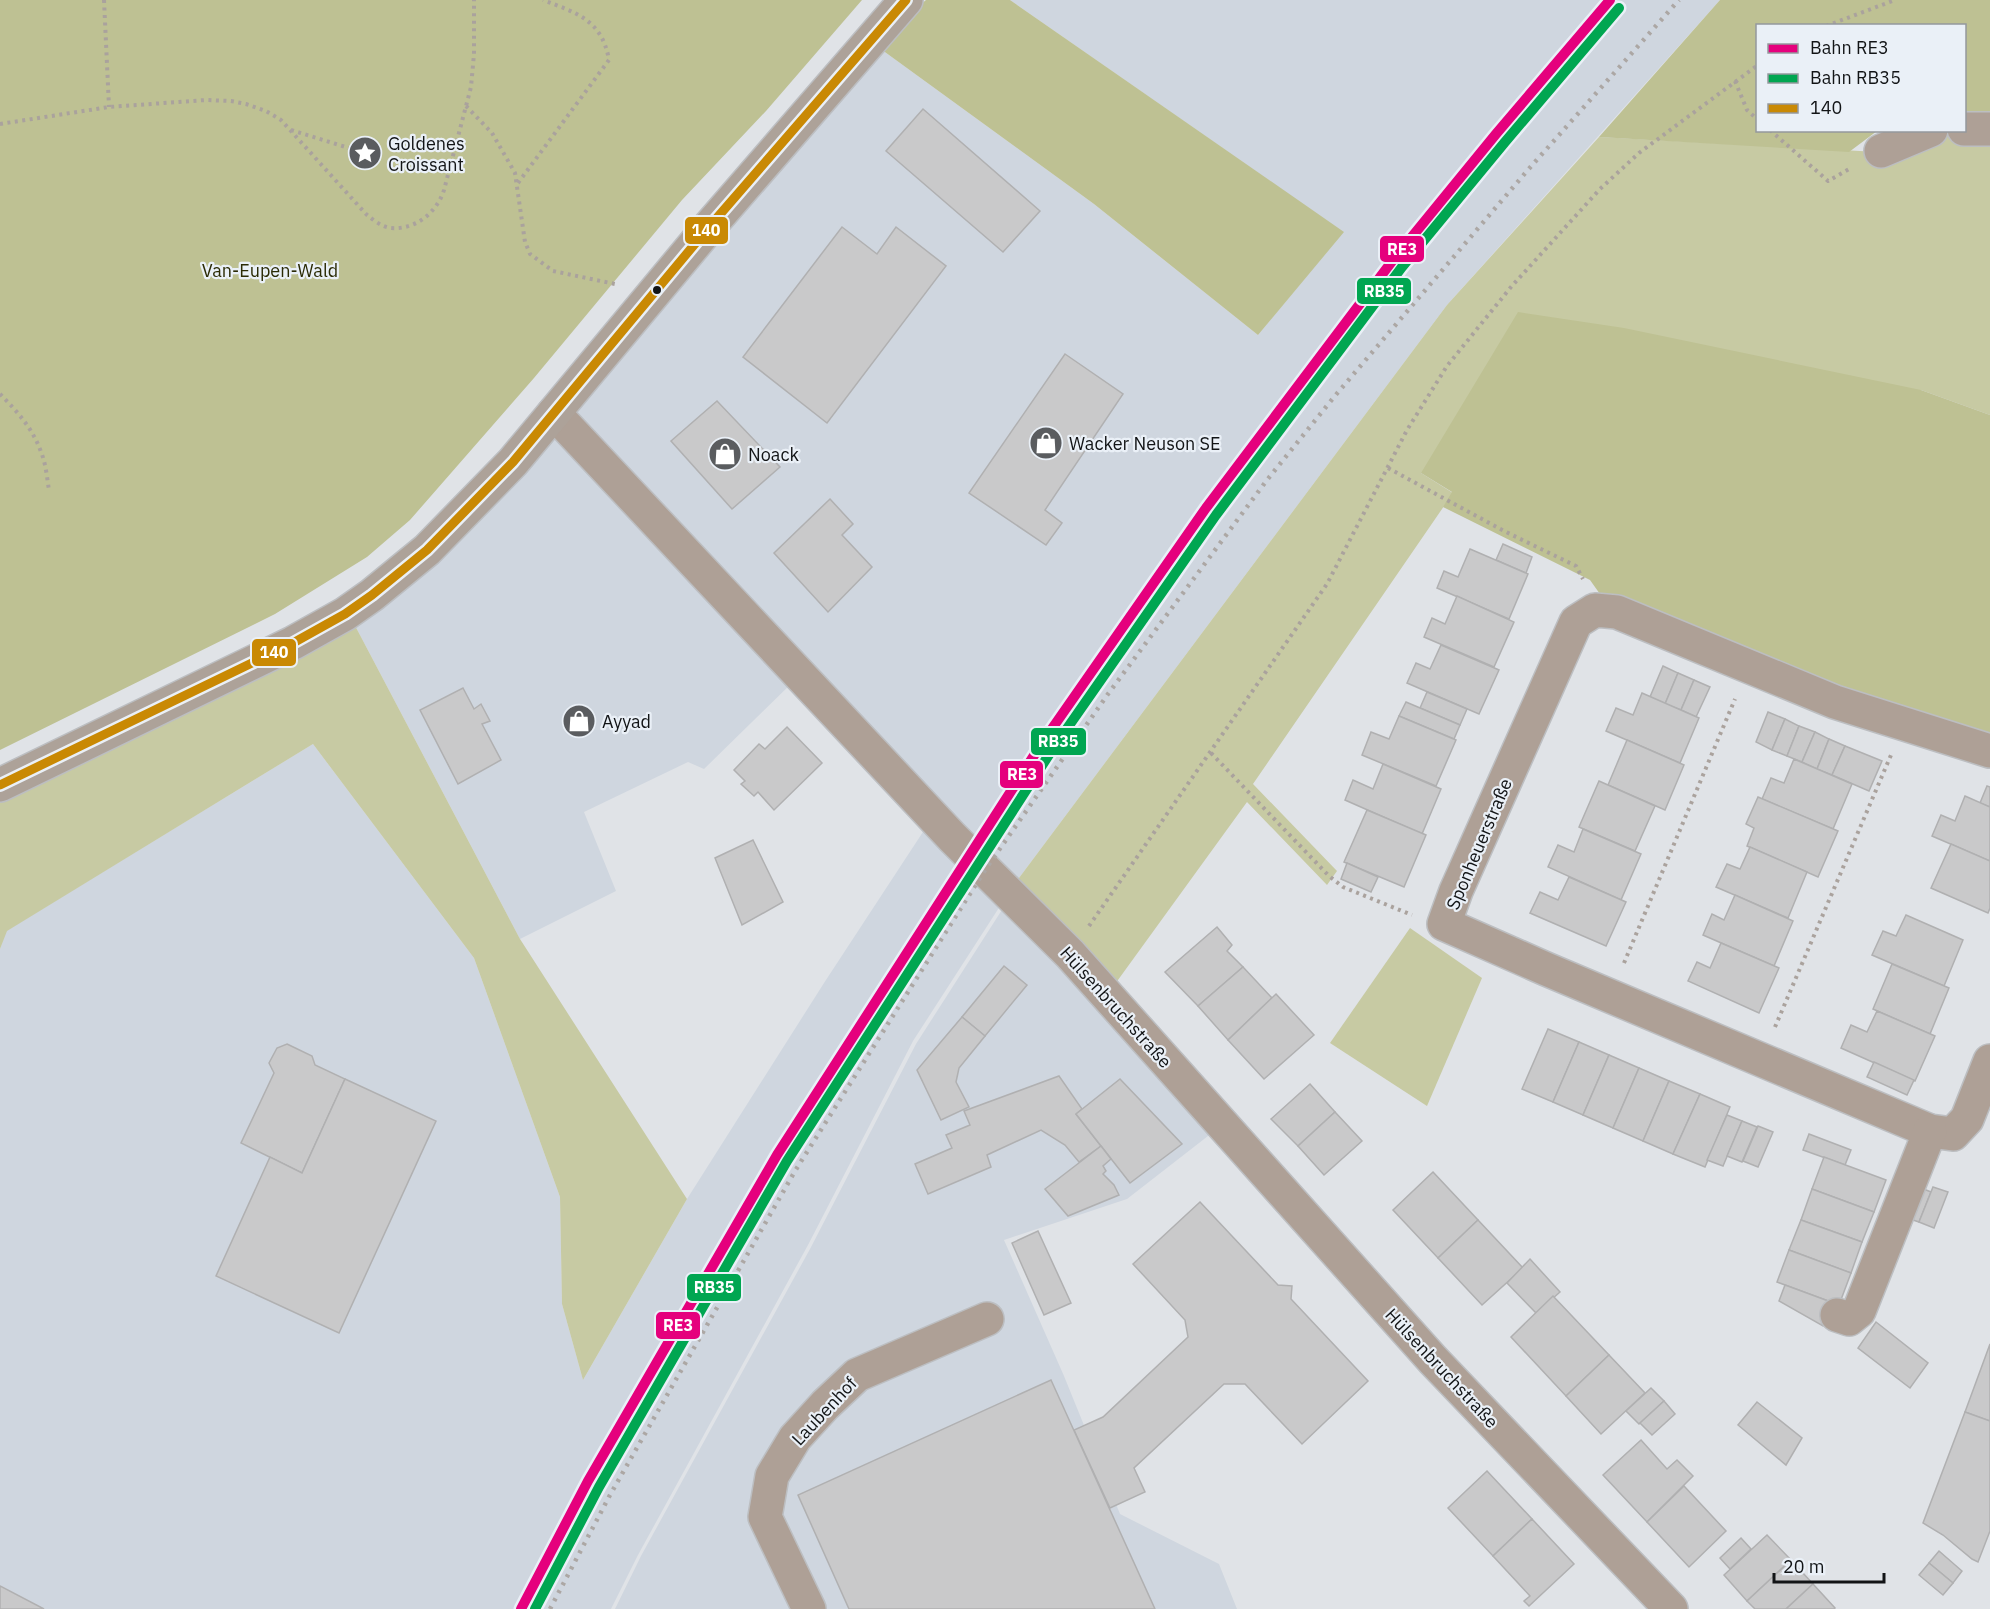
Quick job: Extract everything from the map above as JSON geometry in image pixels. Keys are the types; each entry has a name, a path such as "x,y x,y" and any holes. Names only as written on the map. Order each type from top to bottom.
{"main road":[{"path":"0,785 293,643 345,614 427,550 513,462 777,147 906,0"}],"street":[{"path":"1966,129 1990,129"},
{"path":"1881,151 1926,132"},
{"name":"Hülsenbruchstraße","path":"554,413 952,837 1070,954 1433,1360 1671,1609"},
{"path":"1595,610 1617,612 1835,702 1990,751"},
{"name":"Sponheuerstraße","path":"1595,610 1576,622 1456,891 1444,924 1930,1131 1953,1134 1967,1119 1990,1061"},
{"path":"1837,1315 1849,1318 1859,1311 1930,1131"},
{"name":"Laubenhof","path":"808,1609 765,1517 772,1476 795,1438 856,1374 987,1319"}],"path":[{"path":"104,0 109,106"},
{"path":"0,124 109,106 195,101 231,101 246,104 266,111 280,120 366,214 377,223 390,228 404,226 431,214 440,202 471,87 474,54 474,0"},
{"path":"518,184 609,60 607,47 598,30 581,14 543,0"},
{"path":"1831,24 1895,0"},
{"path":"1070,954 1327,584 1407,430 1447,366 1511,286 1600,189 1639,153 1756,67"},
{"path":"1735,81 1747,110 1756,118"},
{"path":"466,106 492,133 510,161 518,184 525,242 530,254 553,271 658,290"},
{"path":"290,130 365,153"},
{"path":"1772,132 1828,182 1881,151"},
{"path":"0,394 15,409 31,431 42,453 49,490"},
{"path":"1388,468 1504,531 1576,566 1595,610"},
{"path":"1610,995 1749,668"},
{"path":"1761,1060 1903,724"},
{"path":"1210,753 1329,876 1343,887 1410,914 1444,924"}],"shaded area":[{"path":"1010,0 1720,0 1447,305 1013,886 913,1041 808,1245 638,1555 611,1609 0,1609 0,949 6,931 313,744 474,958 560,1197 562,1304 583,1380 687,1199 938,809 564,413 878,47 1094,204 1258,335 1343,232"},
{"name":"Ayyad","path":"553,426 795,680 704,769 688,762 584,812 616,891 520,939 351,618"},
{"path":"1007,902 1217,1129 1127,1199 1004,1240 1064,1376 1120,1514 1219,1564 1237,1609 615,1609 641,1556 810,1249 916,1044"}],"green space":[{"name":"Van-Eupen-Wald","path":"0,0 862,0 766,111 682,200 534,378 410,520 367,557 275,614 0,750"},
{"path":"926,0 1010,0 1344,232 1258,335 1094,204 878,47 900,22"},
{"path":"1720,0 1990,0 1990,114 1966,112 1966,24 1756,24 1756,132 1876,132 1849,152 1599,137"},
{"path":"1933,132 1990,132 1990,415 1921,390 1421,473 1453,493 1253,784 1337,871 1327,885 1247,802 1110,991 1013,886 1447,305 1599,137 1878,152"},
{"path":"1518,312 1624,328 1921,390 1990,415 1990,748 1612,611 1590,580 1443,507 1452,492 1421,473"},
{"path":"351,618 520,939 687,1199 583,1380 562,1304 560,1197 474,958 313,744 7,931 0,949 0,793"},
{"path":"1410,928 1482,978 1427,1106 1330,1043"}],"building":[{"path":"923,109 1040,211 1003,252 886,151"},
{"path":"842,227 877,254 896,227 946,266 827,423 743,357"},
{"name":"Wacker Neuson SE","path":"1065,354 1123,394 1045,510 1062,523 1046,545 969,493"},
{"name":"Noack","path":"717,401 780,467 732,509 671,441"},
{"path":"830,499 853,524 842,535 872,567 828,612 774,553"},
{"path":"1503,544 1532,557 1526,573 1496,560"},
{"path":"1470,549 1528,574 1509,619 1437,588 1444,571 1458,577"},
{"path":"1457,596 1514,622 1494,667 1424,637 1432,618 1445,624"},
{"path":"1441,645 1499,670 1479,714 1407,683 1416,663 1430,669"},
{"path":"1663,666 1678,673 1665,704 1650,697"},
{"path":"1678,673 1694,680 1681,710 1665,704"},
{"path":"1694,680 1710,687 1696,717 1681,710"},
{"path":"463,688 474,709 481,704 490,721 482,724 501,760 458,784 420,710"},
{"path":"1427,692 1467,709 1460,725 1420,708"},
{"path":"1642,693 1699,718 1680,763 1606,731 1616,708 1633,715"},
{"path":"1406,702 1460,725 1454,739 1399,716"},
{"path":"1768,712 1785,719 1772,750 1756,742"},
{"path":"1399,716 1456,740 1436,786 1362,755 1371,732 1389,739"},
{"path":"1785,719 1799,726 1787,756 1772,750"},
{"path":"1799,726 1815,732 1802,762 1787,756"},
{"path":"787,727 822,763 774,810 758,792 754,796 741,784 745,781 734,770 759,744 765,749"},
{"path":"1815,732 1829,739 1817,769 1802,762"},
{"path":"1829,739 1845,746 1832,775 1817,769"},
{"path":"1627,740 1684,765 1665,810 1608,785"},
{"path":"1845,746 1882,761 1869,791 1832,775"},
{"path":"1794,759 1852,784 1833,829 1762,799 1771,778 1784,783"},
{"path":"1383,764 1441,789 1422,834 1345,800 1353,780 1373,789"},
{"path":"1599,781 1655,806 1635,851 1579,827"},
{"path":"1987,786 1990,787 1990,807 1980,803"},
{"path":"1965,796 1990,807 1990,861 1932,836 1941,815 1955,821"},
{"path":"1758,797 1838,831 1818,877 1747,846 1754,828 1746,824"},
{"path":"1367,810 1426,835 1404,887 1344,862"},
{"path":"1583,829 1641,854 1621,900 1548,867 1558,845 1574,852"},
{"path":"753,840 783,902 742,925 715,858"},
{"path":"1951,844 1990,861 1990,908 1988,913 1931,888"},
{"path":"1750,847 1807,872 1788,918 1716,887 1727,864 1740,869"},
{"path":"1347,863 1378,877 1371,892 1341,879"},
{"path":"1569,877 1626,902 1606,946 1530,913 1540,892 1558,900"},
{"path":"1735,895 1793,921 1774,966 1703,935 1712,914 1724,920"},
{"path":"1906,915 1963,940 1944,986 1872,955 1883,931 1896,936"},
{"path":"1217,927 1232,945 1227,951 1243,967 1198,1006 1165,972"},
{"path":"1721,943 1779,968 1759,1013 1688,981 1697,962 1710,968"},
{"path":"1892,964 1949,988 1930,1034 1873,1009"},
{"path":"1004,966 1027,985 985,1036 962,1017"},
{"path":"1243,967 1272,998 1228,1040 1198,1006"},
{"path":"1276,994 1314,1035 1264,1079 1228,1040"},
{"path":"1877,1011 1935,1036 1915,1081 1841,1048 1851,1025 1867,1032"},
{"path":"962,1017 985,1036 959,1068 956,1082 969,1107 941,1120 917,1070"},
{"path":"1548,1029 1579,1042 1553,1102 1522,1089"},
{"path":"1579,1042 1609,1055 1583,1115 1553,1102"},
{"path":"287,1044 312,1056 315,1065 345,1079 302,1173 241,1143 274,1073 269,1063 277,1048"},
{"path":"1609,1055 1639,1068 1613,1128 1583,1115"},
{"path":"1874,1062 1914,1080 1907,1095 1867,1077"},
{"path":"1639,1068 1669,1081 1643,1141 1613,1128"},
{"path":"1059,1076 1082,1109 1076,1114 1101,1146 1079,1162 1065,1145 1041,1130 987,1155 991,1167 928,1194 915,1164 952,1148 946,1135 970,1125 964,1111"},
{"path":"345,1079 436,1121 339,1333 216,1276 270,1157 302,1173"},
{"path":"1120,1079 1182,1144 1130,1183 1076,1114"},
{"path":"1669,1081 1700,1094 1673,1154 1643,1141"},
{"path":"1310,1084 1335,1112 1298,1146 1271,1119"},
{"path":"1700,1094 1730,1107 1705,1167 1673,1154"},
{"path":"1335,1112 1362,1141 1324,1175 1298,1146"},
{"path":"1727,1115 1742,1121 1723,1166 1707,1160"},
{"path":"1742,1121 1757,1127 1742,1162 1727,1156"},
{"path":"1758,1126 1773,1132 1758,1167 1743,1161"},
{"path":"1809,1134 1851,1150 1845,1165 1803,1150"},
{"path":"1101,1146 1111,1159 1103,1166 1106,1171 1103,1174 1114,1185 1119,1195 1068,1216 1045,1189"},
{"path":"1824,1157 1886,1180 1874,1212 1812,1189"},
{"path":"1433,1172 1478,1220 1438,1258 1393,1210"},
{"path":"1916,1186 1931,1192 1919,1222 1904,1217"},
{"path":"1933,1187 1948,1192 1934,1228 1919,1222"},
{"path":"1812,1189 1874,1212 1862,1242 1801,1220"},
{"path":"1200,1202 1278,1285 1292,1286 1291,1299 1368,1381 1302,1444 1245,1384 1224,1384 1134,1468 1145,1492 1110,1508 1074,1430 1103,1417 1188,1337 1185,1320 1133,1264"},
{"path":"1478,1220 1523,1268 1482,1305 1438,1258"},
{"path":"1801,1220 1862,1242 1851,1273 1789,1250"},
{"path":"1038,1231 1071,1303 1044,1315 1012,1243"},
{"path":"1789,1250 1851,1273 1839,1305 1777,1282"},
{"path":"1530,1259 1560,1292 1536,1313 1507,1283"},
{"path":"1785,1285 1831,1302 1823,1326 1779,1301"},
{"path":"1553,1296 1609,1355 1566,1396 1511,1337"},
{"path":"1876,1322 1928,1363 1910,1388 1858,1348"},
{"path":"1990,1344 1990,1421 1965,1412"},
{"path":"1609,1355 1645,1393 1601,1434 1566,1396"},
{"path":"1051,1380 1155,1609 849,1609 798,1495"},
{"path":"1651,1388 1664,1401 1639,1424 1626,1411"},
{"path":"1664,1401 1675,1414 1652,1435 1640,1423"},
{"path":"1757,1402 1802,1438 1786,1465 1738,1425"},
{"path":"1965,1412 1990,1421 1990,1531 1978,1562 1923,1523"},
{"path":"1641,1440 1667,1469 1677,1460 1693,1476 1647,1522 1603,1475"},
{"path":"1487,1471 1532,1519 1493,1556 1448,1508"},
{"path":"1684,1486 1726,1531 1689,1567 1647,1522"},
{"path":"1532,1519 1574,1564 1529,1606 1524,1601 1530,1596 1493,1556"},
{"path":"1767,1535 1791,1560 1747,1601 1724,1575"},
{"path":"1741,1538 1751,1549 1730,1569 1720,1558"},
{"path":"1939,1551 1962,1571 1953,1583 1929,1563"},
{"path":"1791,1560 1813,1584 1786,1609 1755,1609 1747,1601"},
{"path":"1929,1563 1953,1583 1943,1595 1919,1575"},
{"path":"1813,1584 1834,1609 1786,1609"},
{"path":"0,1586 44,1609 0,1609"}],"railway":[{"path":"550,1609 610,1495 795,1171 985,870 1108,694 1267,480 1334,397 1527,171 1679,0"}],"rail line":[{"name":"RE3","path":"521,1609 588,1481 777,1155 1042,743 1206,508 1393,260 1610,0"},
{"name":"RB35","path":"535,1609 599,1487 787,1161 1052,750 1216,515 1402,267 1619,8"}],"transit line":[{"name":"140","path":"0,785 293,643 345,614 427,550 513,462 709,227 906,0"}],"place":[{"name":"Goldenes Croissant","path":"365,153"},
{"name":"Wacker Neuson SE","path":"1046,443"},
{"name":"Noack","path":"725,454"},
{"name":"Ayyad","path":"579,721"}]}
